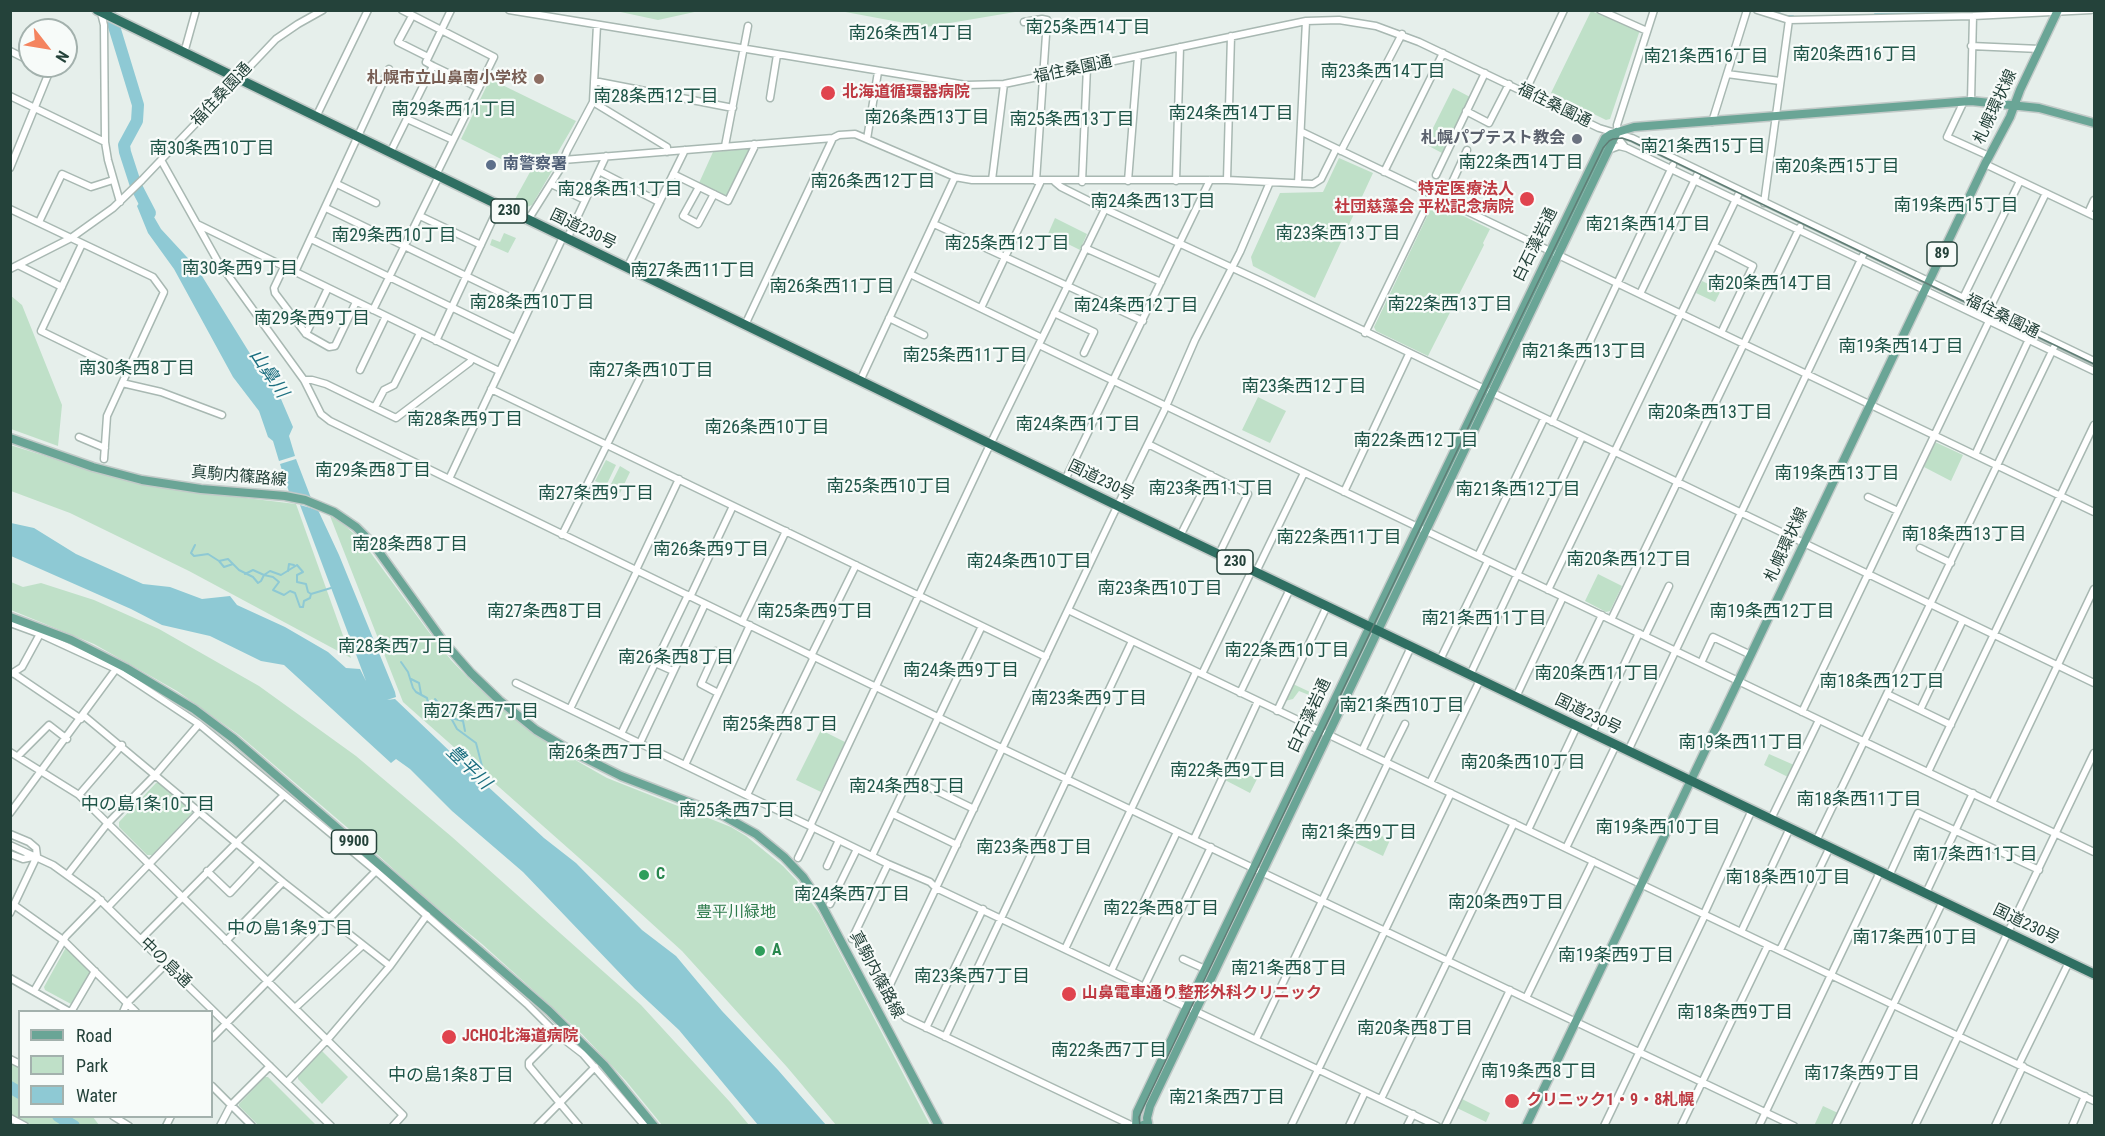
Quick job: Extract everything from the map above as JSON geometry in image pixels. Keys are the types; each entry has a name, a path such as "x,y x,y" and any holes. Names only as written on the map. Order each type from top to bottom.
{"highway":[{"name":"国道230号","path":"101,12 991,445 2094,974"}],"main road":[{"name":"札幌環状線","path":"1526,1125 1987,160 2010,117 2058,12"},
{"path":"1617,132 1634,127 1967,101 2039,108 2094,123"},
{"name":"白石藻岩通","path":"1134,1125 1137,1112 1191,1009 1554,253 1617,132"},
{"name":"白石藻岩通","path":"1554,253 1603,141 1609,135 1617,132"},
{"name":"真駒内篠路線","path":"10,438 93,467 142,480 201,489 285,496 324,507 356,527 374,545 443,641 471,673 499,700 536,730 621,776 722,815 756,834 784,856 803,877 821,903 939,1125"},
{"name":"9900","path":"11,622 70,640 126,668 194,709 234,739 549,1011 599,1060 654,1125"},
{"name":"白石藻岩通","path":"1146,1125 1150,1106 1191,1009 1205,969 1258,870"}],"street":[{"path":"184,53 196,10"},
{"name":"福住桑園通","path":"14,266 71,238 120,202 281,34 323,10"},
{"path":"316,117 368,10"},
{"path":"373,310 420,216 453,140 494,57 402,10"},
{"path":"451,10 426,62 479,88"},
{"name":"福住桑園通","path":"509,10 777,56 966,85 1004,84 1306,21 1359,22 1402,34 1599,128 1617,132 1676,159 2094,361"},
{"path":"1525,92 1564,10"},
{"path":"1600,10 1647,31"},
{"path":"1608,150 1625,147 1618,138 1617,132 1621,108 1654,10"},
{"path":"1712,122 1747,10"},
{"path":"1757,10 1789,20 1972,16 2091,10"},
{"path":"101,12 104,25 105,142 120,202"},
{"path":"412,16 398,42 428,57"},
{"path":"1972,16 1967,101 1947,137 2020,181 2091,215 2094,200"},
{"path":"981,308 1039,181 1042,76 1047,20 1024,22"},
{"path":"1764,203 1789,20"},
{"path":"1298,183 1306,21"},
{"path":"528,220 560,169 593,102 597,25"},
{"path":"725,146 748,26"},
{"path":"563,160 833,138 839,135 855,134 955,177 1055,182 1227,180 1313,184 1318,182 1338,150 1402,34"},
{"path":"1227,180 1231,36"},
{"path":"1971,46 2040,49"},
{"path":"1176,181 1180,47"},
{"path":"1384,172 1443,53"},
{"path":"770,98 777,56"},
{"path":"1128,181 1138,56"},
{"path":"390,153 433,66"},
{"path":"1082,182 1087,67"},
{"path":"295,272 389,69"},
{"path":"867,139 878,72"},
{"path":"1436,175 1485,73"},
{"path":"1727,74 1780,81"},
{"path":"10,168 47,78"},
{"path":"594,81 733,108"},
{"path":"992,180 1004,84"},
{"path":"1466,111 1489,123 1509,84"},
{"path":"10,96 105,142"},
{"path":"593,102 667,147 667,152"},
{"path":"407,119 453,140"},
{"path":"1302,132 2094,512"},
{"path":"745,325 833,138"},
{"path":"673,174 728,201 754,144"},
{"name":"福住桑園通","path":"1625,147 2094,372"},
{"path":"627,268 685,150"},
{"path":"1444,200 1467,150"},
{"path":"449,479 530,307 606,156"},
{"path":"1551,422 1676,159"},
{"path":"161,160 232,284 304,380 325,418 1002,748 1794,1125"},
{"path":"599,171 659,202"},
{"path":"1640,294 1699,171"},
{"path":"39,222 62,174 91,187 113,180"},
{"path":"860,381 955,177"},
{"path":"1065,480 1210,180"},
{"path":"1963,298 2020,181"},
{"path":"1055,182 1179,244 2094,683"},
{"path":"1134,1125 927,1028 898,1012 892,1004 889,990 1232,268 1270,182"},
{"path":"337,184 376,203"},
{"path":"550,184 585,200"},
{"path":"699,187 683,216 698,224 714,194"},
{"path":"1548,590 1740,191"},
{"path":"1802,712 1989,321 1989,310 2046,193"},
{"path":"1365,333 1431,195"},
{"path":"436,340 500,206"},
{"path":"326,208 530,307"},
{"path":"798,858 918,595 1105,208"},
{"path":"10,209 153,277 164,292 107,416 104,459"},
{"path":"420,216 481,245"},
{"path":"1611,620 1803,221"},
{"path":"196,224 499,371"},
{"path":"934,224 1143,321"},
{"path":"311,239 515,338"},
{"path":"82,244 41,331 127,373"},
{"path":"1714,246 1754,266 1720,333"},
{"path":"1085,248 1161,282"},
{"path":"1628,751 1865,251"},
{"path":"14,266 62,287"},
{"path":"284,267 274,291 309,337 332,348 356,302"},
{"path":"910,274 981,308 1114,381 1165,406 2094,852"},
{"path":"306,334 328,288"},
{"path":"1054,313 1094,332 1084,352"},
{"path":"360,370 387,316"},
{"path":"890,318 924,335"},
{"path":"1975,455 2032,331"},
{"path":"375,407 384,390 394,385 420,333"},
{"path":"1816,841 2056,343"},
{"path":"1344,492 1409,354"},
{"path":"304,380 326,384 396,418 470,362 472,358"},
{"path":"562,535 645,368"},
{"path":"122,383 161,392 222,415"},
{"path":"491,389 1046,657"},
{"path":"1478,556 1544,419"},
{"path":"1928,772 2094,426"},
{"path":"78,437 105,448"},
{"path":"1470,675 1582,437"},
{"path":"1148,444 1248,494 1219,554"},
{"path":"1065,949 1130,809 1304,473"},
{"path":"1180,536 1210,475"},
{"path":"570,709 679,479"},
{"path":"1868,497 1898,511"},
{"path":"621,734 733,506"},
{"path":"742,622 786,531"},
{"path":"1920,548 1951,563"},
{"path":"1440,660 1488,561"},
{"path":"747,795 856,565"},
{"path":"1592,733 1669,586"},
{"path":"1240,693 1290,588"},
{"path":"1992,802 2094,589"},
{"path":"1516,697 1563,597"},
{"path":"640,743 705,604"},
{"path":"1277,711 1327,606"},
{"path":"1068,610 2085,1096 2094,1098"},
{"path":"1579,663 1602,615"},
{"path":"1920,710 1963,620"},
{"path":"11,622 116,669 199,724 376,871 527,1004 557,1034 583,1054 645,1125"},
{"path":"685,765 750,626"},
{"path":"872,856 982,626"},
{"path":"40,634 22,667 12,674 82,717 122,746 328,919 390,966"},
{"path":"1701,663 1713,637 1751,655"},
{"path":"945,1037 1132,641"},
{"path":"1362,751 1411,647"},
{"path":"718,693 700,684 716,651 734,659"},
{"path":"656,663 673,671"},
{"path":"10,813 67,739 116,669"},
{"path":"1430,783 1480,680"},
{"path":"516,683 888,864 930,882 936,888 1437,1125"},
{"path":"1887,694 1951,725"},
{"path":"1194,839 1258,701"},
{"path":"1771,819 1819,720"},
{"path":"68,874 107,824 156,774 199,724"},
{"path":"1256,1039 1405,724"},
{"path":"18,756 49,725 67,739"},
{"path":"1528,830 1577,726"},
{"path":"1566,848 1616,745"},
{"path":"79,795 122,746"},
{"path":"10,752 79,795 403,1115 393,1125"},
{"path":"1916,1125 2094,753"},
{"path":"910,778 974,809"},
{"path":"1291,1125 1451,793"},
{"path":"1926,893 1973,793"},
{"path":"141,939 284,795"},
{"path":"1604,1125 1752,810"},
{"path":"108,907 200,811"},
{"path":"1759,1125 1831,975 1918,813 2039,870"},
{"path":"892,814 957,845"},
{"path":"1381,1099 1514,823"},
{"path":"1741,932 1790,828"},
{"path":"1111,971 1178,832"},
{"path":"10,834 29,842 36,848 37,856 10,913"},
{"path":"828,866 839,840"},
{"name":"中の島通","path":"10,845 37,856 68,874 101,900 213,1010"},
{"path":"1780,950 1830,847"},
{"path":"1144,987 1210,848"},
{"path":"830,904 857,849"},
{"path":"10,854 23,859 37,856"},
{"path":"1526,998 1593,861"},
{"path":"207,871 230,893 259,862"},
{"path":"852,939 888,864"},
{"path":"213,1037 376,871"},
{"path":"226,941 283,882"},
{"path":"34,991 63,940 101,900"},
{"path":"1835,1125 1943,901"},
{"path":"14,905 63,940 135,1010"},
{"path":"927,1028 983,909"},
{"path":"286,1082 327,1040 390,966 426,915"},
{"path":"295,1008 363,945"},
{"path":"1681,1125 1768,945"},
{"path":"1183,959 1205,969"},
{"path":"1995,1125 2069,962"},
{"path":"124,1010 127,1003 166,964"},
{"path":"71,1010 95,971"},
{"path":"10,978 68,1010"},
{"path":"1445,1125 1510,990"},
{"name":"中の島通","path":"213,1010 331,1125"},
{"path":"557,1034 528,1064 579,1125"},
{"path":"220,1125 231,1105 270,1066"},
{"path":"537,1125 595,1067"},
{"path":"213,1087 252,1125"},
{"path":"1349,1125 1365,1092"},
{"path":"2072,1125 2085,1096"},
{"path":"1407,1125 1413,1114"},
{"path":"10,1118 25,1125"}],"green space":[{"path":"840,10 1021,11 926,27"},
{"path":"616,11 699,11 658,20"},
{"path":"1591,11 1640,30 1610,119 1606,120 1551,93"},
{"path":"490,79 576,121 551,169 533,161 527,172 461,139"},
{"path":"1453,88 1470,97 1442,153 1425,144"},
{"path":"749,149 726,196 699,183 713,152"},
{"path":"1339,158 1373,173 1315,298 1253,266 1251,257 1280,193 1323,192"},
{"path":"535,163 552,171 532,205 527,207 514,201"},
{"path":"1437,203 1490,229 1428,356 1376,331 1374,327 1433,204"},
{"path":"1055,218 1087,234 1080,250 1048,234"},
{"path":"504,233 516,238 508,253 490,245 492,239 500,242"},
{"path":"1702,281 1721,290 1715,302 1696,293"},
{"path":"10,295 22,305 62,405 58,446 11,429"},
{"path":"1258,397 1286,411 1270,443 1242,430"},
{"path":"1935,442 1963,455 1951,481 1924,467"},
{"path":"10,445 154,487 296,504 351,658 189,571 70,513 11,491"},
{"path":"606,460 616,465 606,486 595,481"},
{"path":"620,466 630,472 620,493 609,488"},
{"name":"豊平川緑地","path":"330,516 362,541 451,660 473,683 513,717 554,748 607,778 731,827 746,836 783,866 798,882 797,884 819,913 930,1125 836,1125 682,951 403,702"},
{"path":"1598,574 1622,586 1610,611 1606,612 1585,601"},
{"path":"11,582 23,587 41,583 94,600 159,629 259,686 356,756 452,837 641,1005 749,1125 662,1125 626,1081 582,1034 482,944 423,896 239,735 177,691 94,644 11,610"},
{"path":"1293,684 1310,692 1309,695 1299,691 1293,699 1285,701"},
{"path":"821,730 845,742 821,792 796,780"},
{"path":"1769,754 1794,765 1788,777 1764,765"},
{"path":"1231,767 1257,779 1250,793 1225,780"},
{"path":"156,783 159,783 192,810 192,813 152,855 147,855 119,827 119,822"},
{"path":"1363,827 1390,840 1383,856 1356,843"},
{"path":"69,948 91,970 74,1004 45,990 44,987 65,949"},
{"path":"322,1051 348,1077 322,1104 298,1079 298,1076"},
{"path":"10,1062 18,1066 18,1118 11,1114"},
{"path":"265,1077 268,1077 316,1125 258,1125 239,1104"},
{"path":"1462,1099 1490,1113 1486,1122 1457,1108"},
{"path":"1823,1106 1838,1113 1832,1125 1814,1126"},
{"path":"19,1118 94,1118 99,1125 32,1125"}],"water":[{"path":"143,198 161,229 197,268 267,381 281,399 293,427 289,436 295,456 279,461 273,441 268,437 259,411 233,377 174,269 148,233 137,206"},
{"path":"296,459 311,498 289,492 280,464"},
{"path":"300,505 318,510 339,555 395,692 396,697 387,700 395,699 544,838 576,863 642,930 676,956 722,1011 826,1125 758,1125 679,1030 635,989 523,872 452,811 410,769 396,759 391,763 284,665 261,661 210,636 162,625 11,556 11,523 34,528 76,554 143,584 170,587 202,599 230,596 237,605 285,627 328,652 346,668 360,669 366,681"}],"waterway":[{"name":"山鼻川","path":"109,10 138,105 137,121 124,145 125,152 136,186 150,213"},
{"path":"1769,10 1781,14"},
{"path":"1875,14 1965,13"},
{"path":"1786,16 1793,16"},
{"path":"195,545 191,553 194,556 208,554 219,561 228,559 258,583 264,575 273,577 279,582 273,590 284,595 290,591 295,593 300,607 303,607 304,601 310,598 311,594 331,588"},
{"path":"219,561 224,567 233,564"},
{"path":"288,571 289,564 294,565"},
{"path":"245,574 253,570 264,575 270,571 281,575 297,565 303,572 297,575 297,582 306,584 311,594"},
{"name":"豊平川","path":"401,662 408,672 413,688 427,698 429,707 451,718 457,729 476,743 482,766 473,777"},
{"path":"411,679 419,683 421,694"},
{"path":"435,699 440,705 442,714"},
{"path":"438,702 448,709 451,718 463,721 465,731"},
{"path":"10,1087 18,1092"},
{"path":"61,1118 74,1126"}],"tram line":[{"path":"1140,1126 1139,1117 1144,1106 1509,342 1603,148 1609,141 1622,138 1631,141 2094,364"}],"place":[{"name":"札幌市立山鼻南小学校","path":"539,79"},
{"name":"北海道循環器病院","path":"828,93"},
{"name":"札幌パプテスト教会","path":"1577,139"},
{"name":"南警察署","path":"491,165"},
{"name":"特定医療法人 社団慈藻会 平松記念病院","path":"1527,199"},
{"name":"C","path":"644,875"},
{"name":"A","path":"760,951"},
{"name":"山鼻電車通り整形外科クリニック","path":"1069,994"},
{"name":"JCHO北海道病院","path":"449,1037"},
{"name":"クリニック1・9・8札幌","path":"1512,1101"}],"district":[{"name":"南25条西14丁目","path":"1088,28"},
{"name":"南26条西14丁目","path":"911,34"},
{"name":"南20条西16丁目","path":"1855,55"},
{"name":"南21条西16丁目","path":"1706,57"},
{"name":"南23条西14丁目","path":"1383,72"},
{"name":"南28条西12丁目","path":"656,97"},
{"name":"南29条西11丁目","path":"454,110"},
{"name":"南24条西14丁目","path":"1231,114"},
{"name":"南26条西13丁目","path":"927,118"},
{"name":"南25条西13丁目","path":"1072,120"},
{"name":"南21条西15丁目","path":"1703,147"},
{"name":"南30条西10丁目","path":"212,149"},
{"name":"南22条西14丁目","path":"1521,163"},
{"name":"南20条西15丁目","path":"1837,167"},
{"name":"南26条西12丁目","path":"873,182"},
{"name":"南28条西11丁目","path":"620,190"},
{"name":"南24条西13丁目","path":"1153,202"},
{"name":"南19条西15丁目","path":"1956,206"},
{"name":"南21条西14丁目","path":"1648,225"},
{"name":"南23条西13丁目","path":"1338,234"},
{"name":"南29条西10丁目","path":"394,236"},
{"name":"南25条西12丁目","path":"1007,244"},
{"name":"南30条西9丁目","path":"240,269"},
{"name":"南27条西11丁目","path":"693,271"},
{"name":"南20条西14丁目","path":"1770,284"},
{"name":"南26条西11丁目","path":"832,287"},
{"name":"南28条西10丁目","path":"532,303"},
{"name":"南22条西13丁目","path":"1450,305"},
{"name":"南24条西12丁目","path":"1136,306"},
{"name":"南29条西9丁目","path":"312,319"},
{"name":"南19条西14丁目","path":"1901,347"},
{"name":"南21条西13丁目","path":"1584,352"},
{"name":"南25条西11丁目","path":"965,356"},
{"name":"南30条西8丁目","path":"137,369"},
{"name":"南27条西10丁目","path":"651,371"},
{"name":"南23条西12丁目","path":"1304,387"},
{"name":"南20条西13丁目","path":"1710,413"},
{"name":"南28条西9丁目","path":"465,420"},
{"name":"南24条西11丁目","path":"1078,425"},
{"name":"南26条西10丁目","path":"767,428"},
{"name":"南22条西12丁目","path":"1416,441"},
{"name":"南29条西8丁目","path":"373,471"},
{"name":"南19条西13丁目","path":"1837,474"},
{"name":"南25条西10丁目","path":"889,487"},
{"name":"南23条西11丁目","path":"1211,489"},
{"name":"南21条西12丁目","path":"1518,490"},
{"name":"南27条西9丁目","path":"596,494"},
{"name":"南18条西13丁目","path":"1964,535"},
{"name":"南22条西11丁目","path":"1339,538"},
{"name":"南28条西8丁目","path":"410,545"},
{"name":"南26条西9丁目","path":"711,550"},
{"name":"南20条西12丁目","path":"1629,560"},
{"name":"南24条西10丁目","path":"1029,562"},
{"name":"南23条西10丁目","path":"1160,589"},
{"name":"南27条西8丁目","path":"545,612"},
{"name":"南25条西9丁目","path":"815,612"},
{"name":"南19条西12丁目","path":"1772,612"},
{"name":"南21条西11丁目","path":"1484,619"},
{"name":"南28条西7丁目","path":"396,647"},
{"name":"南22条西10丁目","path":"1287,651"},
{"name":"南26条西8丁目","path":"676,658"},
{"name":"南24条西9丁目","path":"961,671"},
{"name":"南20条西11丁目","path":"1597,674"},
{"name":"南18条西12丁目","path":"1882,682"},
{"name":"南23条西9丁目","path":"1089,699"},
{"name":"南21条西10丁目","path":"1402,706"},
{"name":"南27条西7丁目","path":"481,712"},
{"name":"南25条西8丁目","path":"780,725"},
{"name":"南19条西11丁目","path":"1741,743"},
{"name":"南26条西7丁目","path":"606,753"},
{"name":"南20条西10丁目","path":"1523,763"},
{"name":"南22条西9丁目","path":"1228,771"},
{"name":"南24条西8丁目","path":"907,787"},
{"name":"南18条西11丁目","path":"1859,800"},
{"name":"中の島1条10丁目","path":"148,805"},
{"name":"南25条西7丁目","path":"737,811"},
{"name":"南19条西10丁目","path":"1658,828"},
{"name":"南21条西9丁目","path":"1359,833"},
{"name":"南23条西8丁目","path":"1034,848"},
{"name":"南17条西11丁目","path":"1975,855"},
{"name":"南18条西10丁目","path":"1788,878"},
{"name":"南24条西7丁目","path":"852,895"},
{"name":"南20条西9丁目","path":"1506,903"},
{"name":"南22条西8丁目","path":"1161,909"},
{"name":"中の島1条9丁目","path":"290,929"},
{"name":"南17条西10丁目","path":"1915,938"},
{"name":"南19条西9丁目","path":"1616,956"},
{"name":"南21条西8丁目","path":"1289,969"},
{"name":"南23条西7丁目","path":"972,977"},
{"name":"南18条西9丁目","path":"1735,1013"},
{"name":"南20条西8丁目","path":"1415,1029"},
{"name":"南22条西7丁目","path":"1109,1051"},
{"name":"南19条西8丁目","path":"1539,1072"},
{"name":"南17条西9丁目","path":"1862,1074"},
{"name":"中の島1条8丁目","path":"451,1076"},
{"name":"南21条西7丁目","path":"1227,1098"}]}
